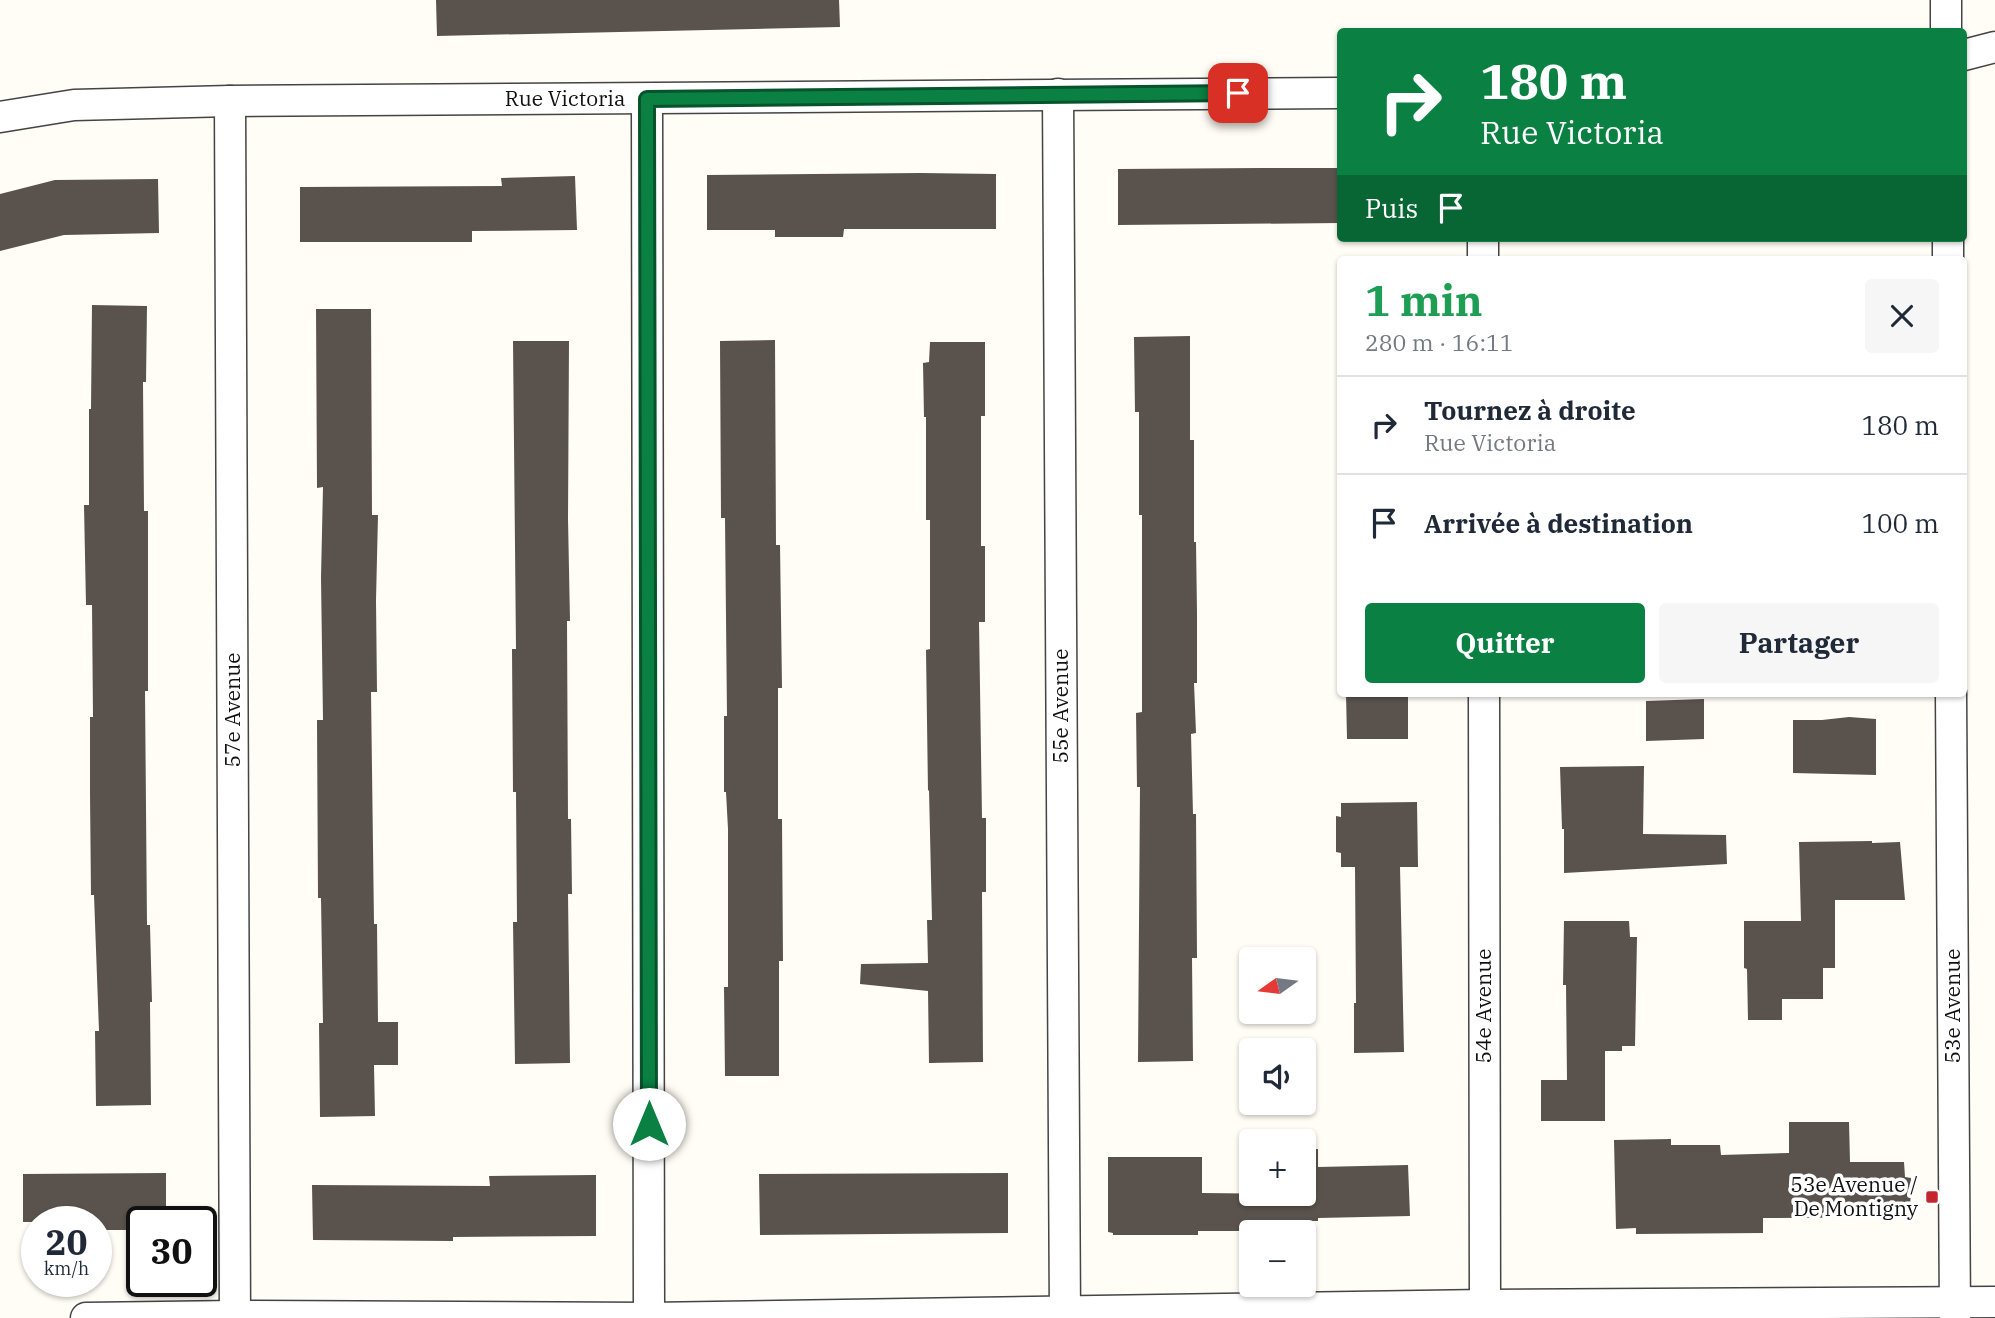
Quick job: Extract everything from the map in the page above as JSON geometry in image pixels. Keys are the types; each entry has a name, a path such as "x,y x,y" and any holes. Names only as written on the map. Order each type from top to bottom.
{"street":[{"path":"1946,0 1946,28"},
{"path":"1967,54 1995,47"},
{"name":"Rue Victoria","path":"0,117 74,105 230,101 1337,93"},
{"name":"55e Avenue","path":"1058,94 1065,1314"},
{"path":"647,99 649,1318"},
{"name":"57e Avenue","path":"230,101 235,1317"},
{"name":"54e Avenue","path":"1484,697 1485,1312"},
{"name":"53e Avenue","path":"1951,697 1955,1310"},
{"path":"86,1318 649,1318 1955,1310 1995,1302"}],"building":[{"path":"436,0 839,0 840,27 437,36"},
{"path":"1337,168 1337,223 1118,225 1118,169"},
{"path":"996,174 996,229 844,229 843,237 775,237 775,230 707,230 707,175"},
{"path":"575,176 577,230 472,231 472,242 300,242 300,187 502,186 501,178"},
{"path":"158,179 159,233 64,235 0,251 0,194 55,180"},
{"path":"92,305 147,306 146,382 143,382 144,511 148,511 148,691 145,691 147,925 150,925 152,1002 151,1105 96,1106 95,1031 99,1031 94,895 91,895 92,605 86,605 84,505 89,505"},
{"path":"316,309 371,309 372,515 378,515 377,692 371,692 374,924 377,924 378,1022 398,1022 398,1065 374,1065 375,1116 320,1117 319,1023 323,1023 321,898 318,898 317,720 323,720 323,487 317,488"},
{"path":"1190,336 1190,440 1194,440 1197,613 1197,683 1194,683 1196,733 1191,734 1193,814 1196,814 1197,958 1192,958 1193,1061 1138,1062 1140,787 1137,787 1136,713 1142,712 1142,515 1139,515 1139,412 1135,412 1134,337"},
{"path":"775,340 776,545 780,545 782,688 778,688 778,819 782,819 783,961 779,961 779,1076 725,1076 728,829 724,792 724,716 727,716 725,518 721,518 720,341"},
{"path":"513,341 569,341 570,621 567,621 568,819 571,819 572,894 568,894 570,1063 515,1064 513,922 517,922 512,649 516,649"},
{"path":"930,342 985,342 985,416 981,416 981,546 985,546 985,622 979,622 982,818 986,818 986,892 982,892 983,1062 929,1063 928,991 860,984 861,964 928,963 927,920 932,920 926,650 930,649 930,520 926,520 923,363 929,362"},
{"path":"1346,697 1408,697 1408,739 1347,739"},
{"path":"1704,699 1704,739 1646,741 1646,701"},
{"path":"1849,717 1876,719 1876,775 1793,773 1793,720"},
{"path":"1644,766 1643,834 1726,835 1727,864 1564,873 1560,767"},
{"path":"1417,802 1418,867 1400,867 1404,1052 1354,1053 1355,867 1341,867 1341,853 1336,852 1336,816 1341,817 1341,803"},
{"path":"1799,842 1900,842 1905,900 1835,900 1835,968 1823,968 1823,999 1782,999 1782,1020 1748,1020 1744,921 1801,921"},
{"path":"1564,921 1629,921 1630,937 1637,937 1635,1046 1622,1046 1622,1051 1605,1051 1605,1121 1541,1121 1541,1080 1567,1080 1566,985 1563,985"},
{"path":"1789,1122 1849,1122 1850,1162 1904,1162 1905,1177 1911,1178 1910,1217 1763,1218 1763,1233 1636,1234 1636,1228 1616,1229 1614,1140 1671,1139 1671,1145 1720,1145 1721,1155 1789,1153"},
{"path":"1318,1149 1318,1167 1408,1165 1410,1216 1318,1218 1318,1221 1239,1220 1239,1231 1198,1231 1198,1235 1113,1235 1108,1232 1108,1157 1202,1157 1202,1193 1239,1193 1239,1206 1316,1206"},
{"path":"166,1173 166,1206 126,1206 126,1230 112,1230 112,1206 23,1206 23,1174"},
{"path":"1008,1173 1008,1233 760,1235 759,1174"},
{"path":"596,1175 596,1236 453,1237 453,1241 313,1240 312,1185 490,1186 489,1176"}],"place":[{"name":"53e Avenue / De Montigny","path":"1932,1197"}],"route":[{"path":"649,1124 647,99 1238,93"}]}
